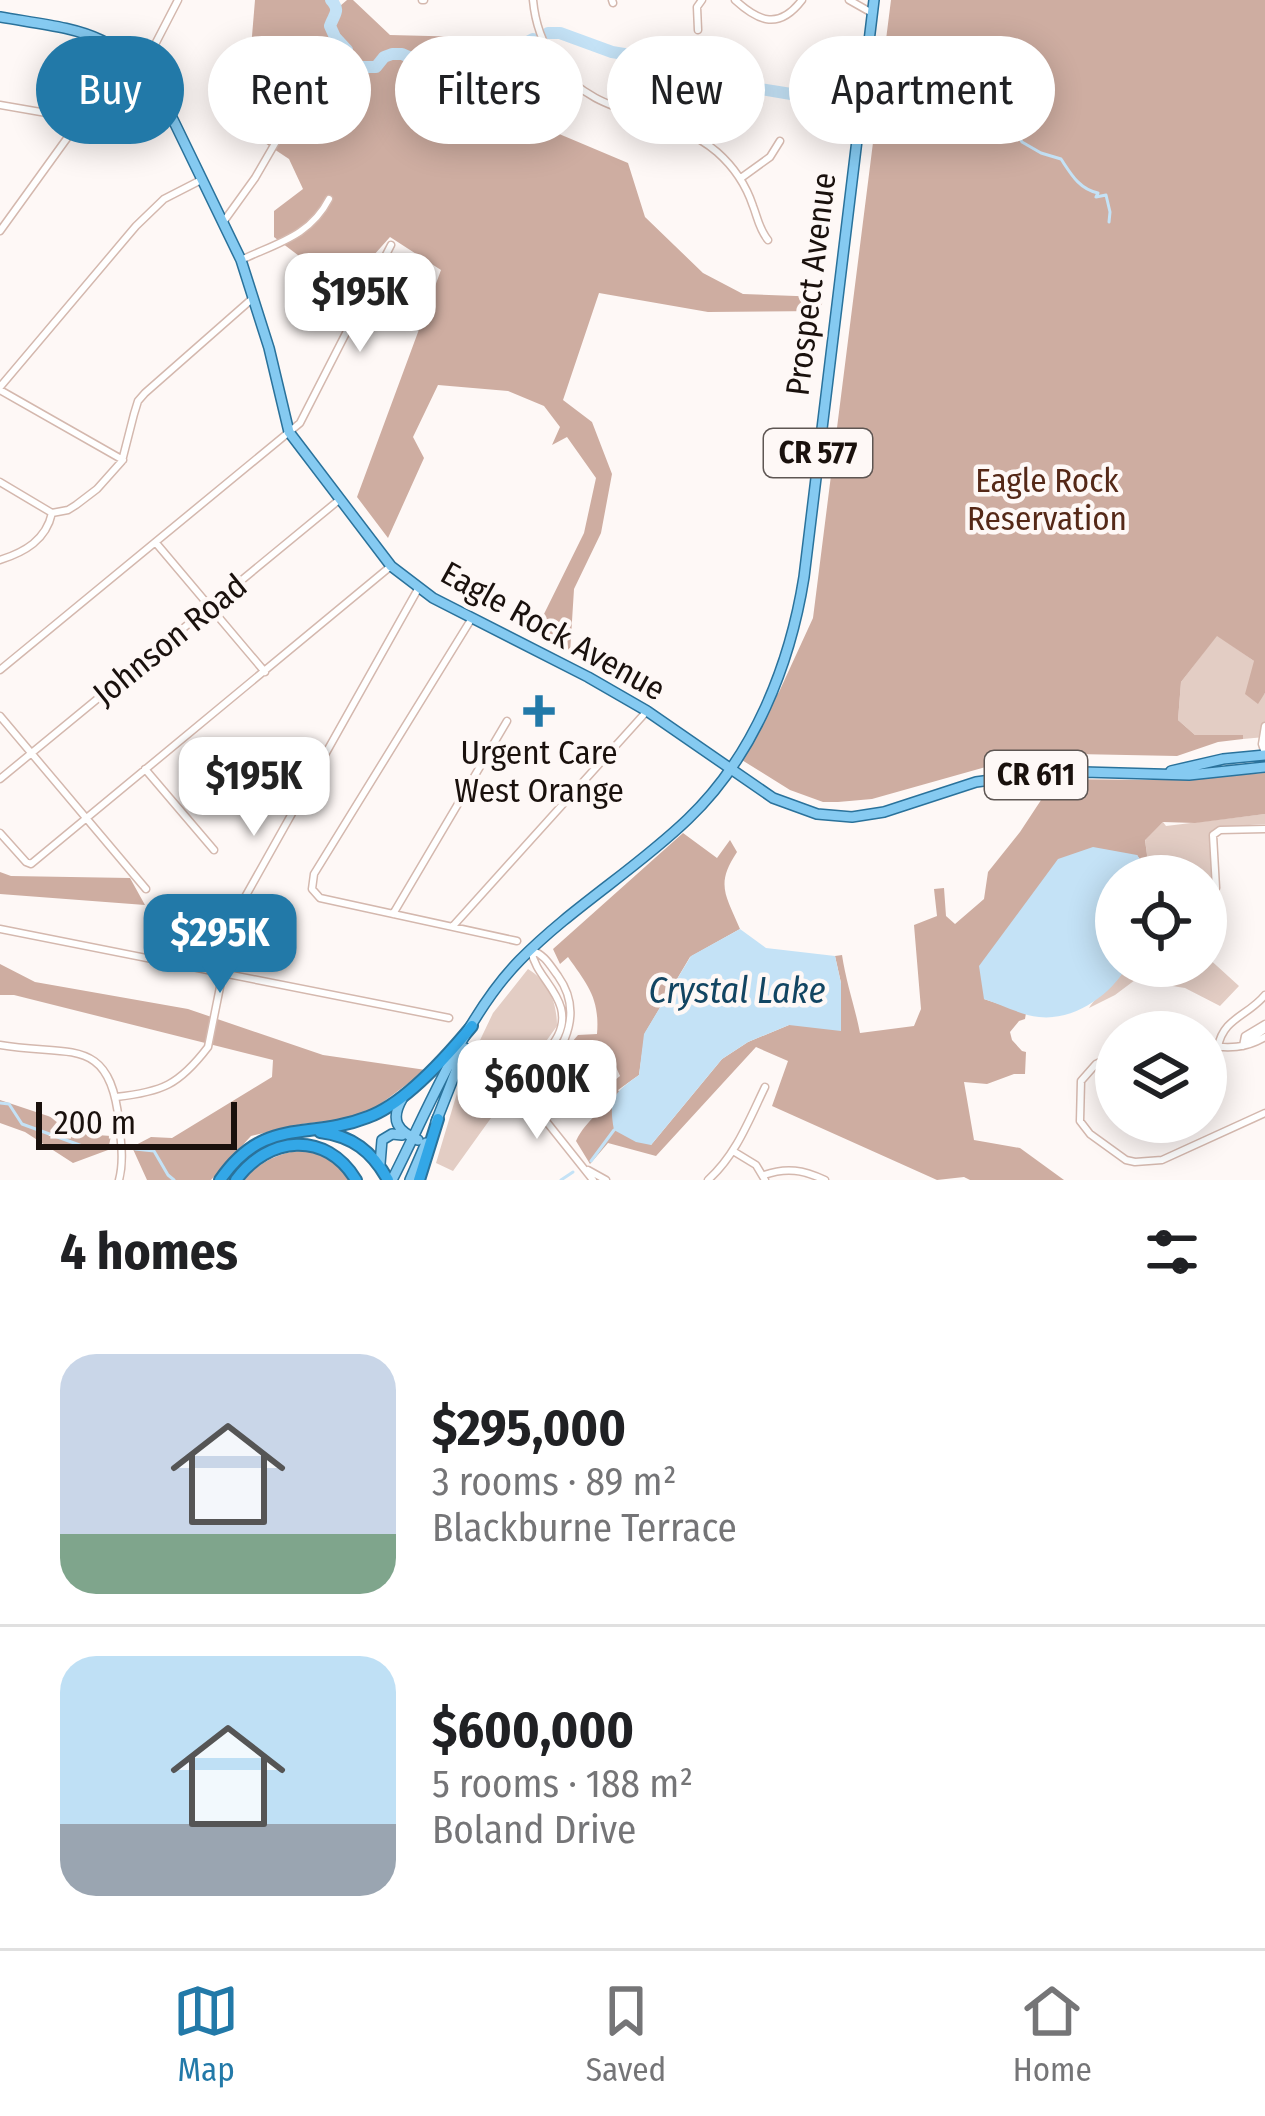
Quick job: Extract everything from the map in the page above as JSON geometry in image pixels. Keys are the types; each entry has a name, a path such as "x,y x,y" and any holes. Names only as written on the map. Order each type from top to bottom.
{"highway":[{"path":"220,1180 236,1159 262,1140 367,1118 445,1059 472,1026"},
{"path":"414,1180 438,1119"},
{"path":"298,1130 354,1141 390,1180"},
{"path":"236,1180 263,1154 288,1144 310,1145 329,1153 356,1180"}],"main road":[{"name":"Prospect Avenue","path":"390,1180 491,994 531,950 688,819 730,769 772,694 800,603 874,0"},
{"name":"Eagle Rock Avenue","path":"0,17 93,36"},
{"name":"Eagle Rock Avenue","path":"184,142 241,260 289,432 391,566 418,589 647,711 763,793 809,812 842,817 884,812 976,782 1020,776 1084,772 1189,775 1265,767"},
{"name":"Eagle Rock Avenue","path":"1166,772 1265,755"},
{"path":"1221,772 1263,760 1265,755"},
{"name":"Prospect Avenue","path":"414,1180 472,1026"},
{"path":"404,1094 395,1113 396,1124 413,1138"},
{"path":"380,1164 382,1140 392,1134 426,1142"}],"street":[{"path":"159,36 178,0"},
{"path":"533,0 550,55 573,83 608,106 692,136 720,154 741,178 768,240"},
{"path":"698,29 697,7 702,0"},
{"path":"735,0 758,18 771,20 793,11 802,0"},
{"path":"849,0 872,13"},
{"path":"0,105 36,111"},
{"path":"741,178 770,157 780,141"},
{"path":"0,231 63,144"},
{"path":"224,221 275,144"},
{"path":"123,460 0,388 136,226 164,200 202,179"},
{"path":"241,260 305,230 318,220 328,199"},
{"path":"0,670 306,417 391,245"},
{"path":"0,482 52,513 76,505 123,460 138,401 253,298"},
{"name":"Johnson Road","path":"0,779 339,500"},
{"path":"0,560 38,540 52,513"},
{"path":"156,543 265,672"},
{"path":"0,833 28,864 391,566"},
{"path":"116,1097 166,1088 208,1047 240,906 418,589"},
{"path":"472,618 314,874 312,889 320,898 517,941"},
{"path":"453,926 647,711"},
{"path":"0,716 146,889"},
{"path":"392,915 508,721"},
{"path":"1265,726 1265,755"},
{"path":"145,769 214,850"},
{"path":"1215,855 1214,835 1220,830 1265,829"},
{"path":"0,929 449,1018"},
{"path":"531,950 533,963 552,986 563,1020 561,1031 525,1078 522,1091 593,1180"},
{"path":"1227,1025 1255,1008 1265,995"},
{"path":"1227,1047 1243,1046 1265,1030"},
{"path":"0,1045 89,1056 103,1067 116,1097 123,1165 119,1180"},
{"path":"1095,1065 1082,1081 1080,1121 1095,1138"},
{"path":"708,1180 733,1151 765,1087"},
{"path":"1227,1130 1265,1113"},
{"path":"1102,1143 1135,1162 1162,1160 1199,1143"},
{"path":"733,1151 757,1166 764,1178 797,1169 825,1180"},
{"path":"584,1168 606,1180"}],"shaded area":[{"path":"1217,635 1254,661 1257,703 1265,693 1265,737 1195,735 1178,720 1181,682"},
{"path":"1265,814 1265,824 1219,827 1211,855 1147,855 1145,839 1163,822 1166,826"},
{"path":"528,969 550,994 557,1026 453,1171 436,1163 461,1080 493,1013"},
{"path":"1227,975 1239,986 1220,1006 1179,987 1227,987"},
{"path":"1109,987 1126,987 1089,1008"}],"green space":[{"path":"255,0 338,0 340,6 353,0 390,35 429,36 395,36 395,144 583,144 628,163 645,217 703,273 743,294 823,297 821,311 708,312 599,293 563,400 592,422 612,474 601,533 574,589 570,653 544,640 543,616 584,533 596,478 567,437 552,445 560,427 544,406 508,391 438,385 413,437 424,458 388,538 357,497 441,270 390,237 365,265 315,268 274,237 274,211 303,189 289,159 266,144 371,144 371,36 252,36"},
{"name":"Eagle Rock Reservation","path":"891,0 1265,0 1265,693 1258,704 1245,694 1254,661 1217,636 1181,682 1178,720 1195,735 1243,735 1243,739 1177,756 1076,754 1007,761 872,799 838,802 823,802 790,790 737,757 779,692 813,618 873,144 1055,144 1055,36 886,36"},
{"path":"1265,773 1265,814 1163,822 1145,840 1147,855 1095,855 1095,895 984,999 1026,1013 1010,1032 1026,1052 1025,1074 987,1084 964,1082 974,1140 1020,1148 1064,1180 937,1180 772,1106 788,1061 756,1047 656,1156 608,1143 590,1164 576,1141 603,1104 609,1085 620,1076 616,1067 601,1068 599,1056 580,1049 569,1062 559,1057 578,1035 597,1034 597,1021 586,984 568,957 560,964 553,949 683,833 717,858 730,840 737,852 726,873 725,890 740,929 690,957 645,1033 639,1075 618,1090 651,1145 722,1059 789,1025 841,983 835,956 842,955 860,1033 914,1026 921,1009 914,925 937,916 934,889 944,888 946,916 955,924 984,899 988,872 1020,832 1051,779 1151,780"},
{"path":"0,872 130,878 145,905 0,894"},
{"path":"0,964 35,982 188,1009 323,1055 426,1070 363,1117 251,1136 211,1180 147,1180 132,1147 151,1137 172,1138 272,1077 273,1060 0,995"},
{"path":"0,1100 54,1118 69,1133 111,1136 108,1150 73,1163 25,1132 0,1123"},
{"path":"308,1150 333,1159 354,1180 241,1180 271,1159"}],"water":[{"path":"1093,847 1137,855 1095,855 1095,987 1110,987 1078,1010 1039,1017 984,999 979,966 1058,859"},
{"name":"Crystal Lake","path":"740,929 766,948 835,956 841,983 841,1031 789,1025 748,1042 722,1059 651,1145 614,1130 615,1097 639,1075 644,1034 691,956"}],"waterway":[{"path":"331,0 336,10 330,26 347,50 346,56 359,67 376,67 384,57 395,54"},
{"path":"548,33 718,82 789,94"},
{"path":"1025,144 1061,159 1081,184 1098,193 1096,197 1106,195 1109,222"},
{"path":"0,1103 9,1104 22,1124 85,1147 107,1148"},
{"path":"591,1161 614,1130"},
{"path":"135,1149 154,1151 174,1180"},
{"path":"561,1180 573,1172"}],"place":[{"name":"Urgent Care West Orange","path":"539,711"}]}
